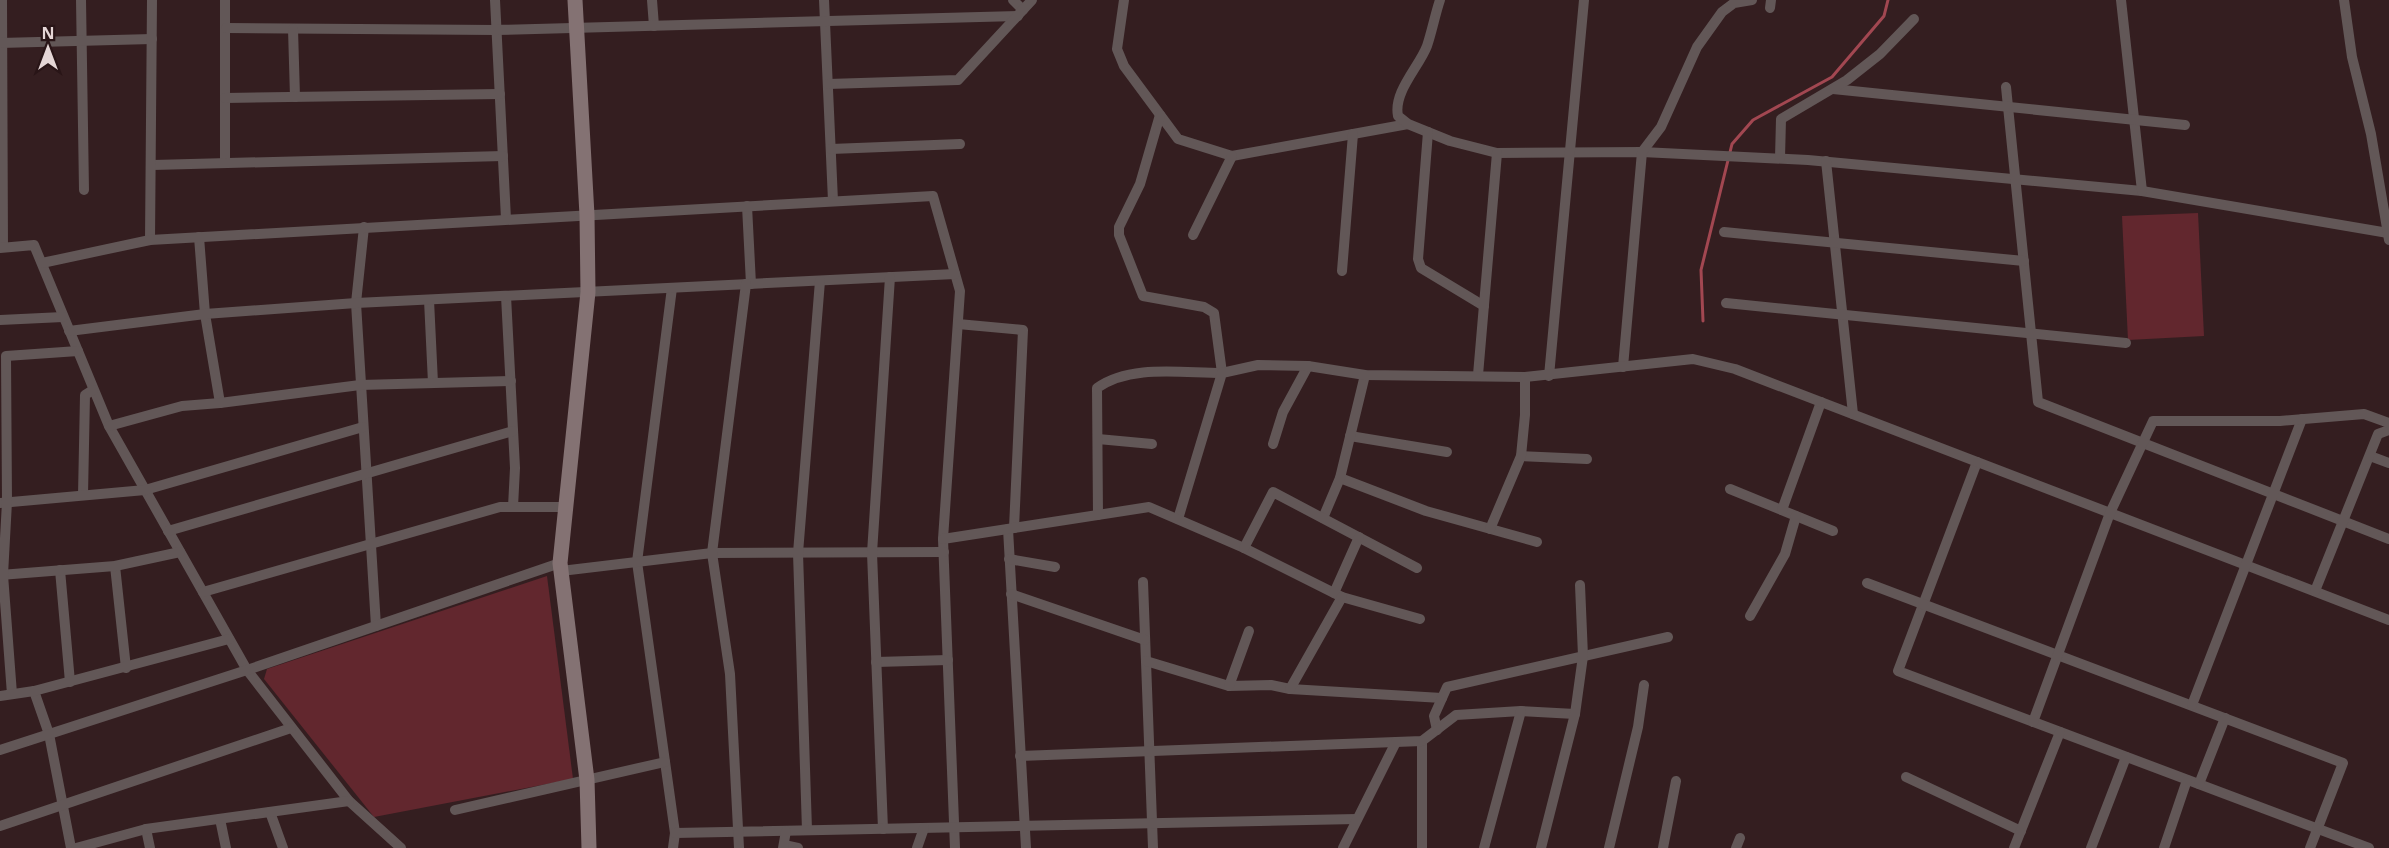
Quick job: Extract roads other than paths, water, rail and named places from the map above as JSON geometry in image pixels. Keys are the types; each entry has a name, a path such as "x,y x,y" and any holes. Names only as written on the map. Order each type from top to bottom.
{"street":[{"path":"2,0 1,247 34,245 109,426 247,670 349,801 401,848"},
{"path":"81,0 84,190"},
{"path":"150,240 153,165 152,0"},
{"path":"225,0 225,163"},
{"path":"495,0 506,219"},
{"path":"575,0 587,215 588,292 561,567 587,780 589,848"},
{"path":"652,0 654,26"},
{"path":"824,0 833,201"},
{"path":"1013,0 1021,13"},
{"path":"828,84 958,80 1032,0"},
{"path":"1124,0 1117,49 1124,66 1178,139 1232,156 1408,124"},
{"path":"1440,0 1426,47 1396,109 1398,116 1408,124 1450,141 1497,153 1642,152 1826,161 2142,191 2388,236 2371,134 2352,57 2344,0"},
{"path":"1549,376 1584,0"},
{"path":"1623,367 1642,152 1661,128 1696,47 1722,12 1734,3 1752,0"},
{"path":"2121,0 2142,191"},
{"path":"226,28 496,30 1021,13"},
{"path":"1780,158 1781,119 1833,89 1880,54 1914,19"},
{"path":"293,29 295,97"},
{"path":"1,43 152,39"},
{"path":"2006,87 2038,402 2389,539"},
{"path":"1833,89 2185,125"},
{"path":"225,98 500,94"},
{"path":"1160,115 1140,184 1119,227 1119,235 1143,296 1204,307 1214,313 1222,373 1178,519"},
{"path":"1428,132 1418,259 1422,268 1484,306"},
{"path":"1342,271 1353,134"},
{"path":"831,149 960,144"},
{"path":"1478,375 1497,153"},
{"path":"153,165 503,156"},
{"path":"1193,235 1232,156"},
{"path":"1826,161 1853,414"},
{"path":"42,264 150,240 933,196 960,291 943,539 955,848"},
{"path":"739,848 730,675 712,553 748,284 747,206"},
{"path":"364,227 356,303 376,626"},
{"path":"1724,232 2024,261"},
{"path":"199,237 205,314 220,403"},
{"path":"69,331 205,314 356,303 955,274"},
{"path":"883,829 872,553 890,277"},
{"path":"807,831 798,553 820,281"},
{"path":"672,288 637,562 675,833 673,848"},
{"path":"506,296 513,431 513,507"},
{"path":"429,300 433,383"},
{"path":"1726,303 2126,343"},
{"path":"0,320 63,317"},
{"path":"958,324 1023,330 1009,559 1026,848"},
{"path":"12,694 1,575 4,502 3,391 6,356 78,351"},
{"path":"1098,515 1097,388 1108,379 1128,374 1222,373 1258,365 1308,366 1365,375 1525,377 1693,359 1735,369 2389,620"},
{"path":"1272,444 1283,411 1308,366"},
{"path":"1323,518 1340,478 1365,375"},
{"path":"1490,529 1521,456 1525,415 1525,377"},
{"path":"109,426 182,406 360,385 511,381"},
{"path":"83,495 85,395 93,390"},
{"path":"1782,510 1821,402"},
{"path":"2033,722 2110,513 2153,421 2302,419 2364,414 2389,423"},
{"path":"2192,705 2302,419"},
{"path":"4,502 145,490 363,427"},
{"path":"2315,591 2378,434 2389,430"},
{"path":"168,531 513,431"},
{"path":"1350,436 1447,452"},
{"path":"1098,439 1152,444"},
{"path":"1521,456 1587,459"},
{"path":"2370,456 2389,463"},
{"path":"1977,462 1898,671 2369,848"},
{"path":"1340,478 1426,511 1537,542"},
{"path":"1730,489 1833,531"},
{"path":"1244,548 1274,492 1417,567"},
{"path":"203,592 500,507 566,507"},
{"path":"943,539 1149,507 1244,548 1338,595 1420,619"},
{"path":"1750,616 1785,554 1796,516"},
{"path":"1290,689 1338,595 1359,537"},
{"path":"1,575 115,566 180,552"},
{"path":"0,750 561,567 637,562 712,553 944,552"},
{"path":"1009,559 1055,567"},
{"path":"115,566 126,668"},
{"path":"60,570 70,682"},
{"path":"1143,582 1153,848"},
{"path":"1867,583 2343,763 2310,848"},
{"path":"1541,848 1575,714 1583,656 1580,585"},
{"path":"1011,594 1145,640"},
{"path":"1229,686 1250,631"},
{"path":"1437,730 1434,716 1447,687 1668,637"},
{"path":"0,696 34,691 229,639"},
{"path":"876,662 948,660"},
{"path":"1146,661 1229,686 1271,685 1290,689 1442,698"},
{"path":"1609,848 1638,727 1644,685"},
{"path":"34,691 49,734 71,848"},
{"path":"1020,756 1422,741 1456,715 1521,711 1575,714"},
{"path":"1484,848 1521,711"},
{"path":"2199,784 2225,718"},
{"path":"0,826 291,728"},
{"path":"2014,848 2060,732"},
{"path":"1422,741 1422,848"},
{"path":"1343,848 1396,742"},
{"path":"2091,848 2126,757"},
{"path":"454,810 665,762"},
{"path":"1906,777 2021,831"},
{"path":"2164,848 2187,780"},
{"path":"1663,848 1676,781"},
{"path":"76,848 146,829 349,801"},
{"path":"270,812 283,848"},
{"path":"220,819 226,848"},
{"path":"675,833 1358,819"},
{"path":"917,848 924,828"},
{"path":"146,829 150,848"},
{"path":"786,831 783,846 798,848"}],"waterway":[{"path":"1703,321 1701,270 1732,144 1753,120 1832,77 1884,16 1888,0"}]}
